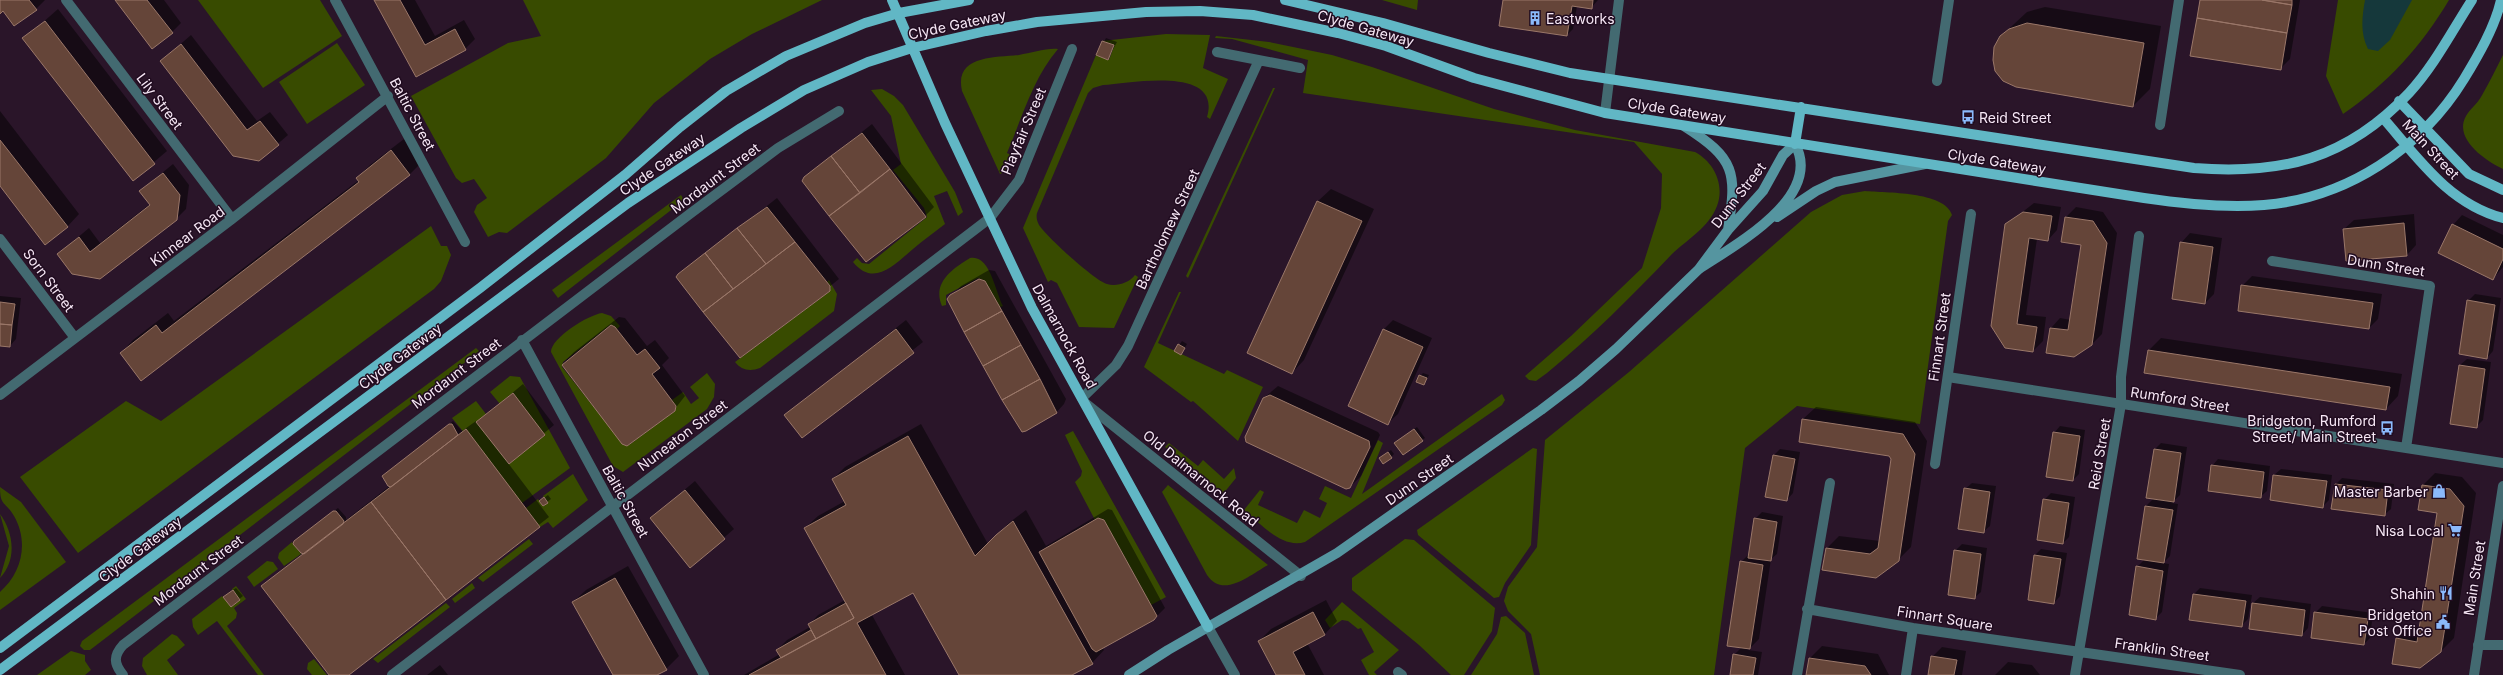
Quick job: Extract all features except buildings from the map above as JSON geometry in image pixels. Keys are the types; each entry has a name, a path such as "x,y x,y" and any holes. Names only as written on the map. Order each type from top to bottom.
{"main road":[{"name":"Dalmarnock Road","path":"892,0 899,13 912,48 1032,308 1208,627"},
{"name":"Clyde Gateway","path":"0,648 480,288 624,175 680,127 726,91 767,66 814,43 865,23 899,13 969,0"},
{"name":"Clyde Gateway","path":"1285,0 1383,23 1543,67 1609,79 2194,168 2241,170 2276,167 2327,153 2362,133 2383,118 2418,81 2472,0"},
{"name":"Clyde Gateway","path":"0,670 628,203 741,128 804,90 868,62 912,48 986,31 1084,17 1200,11 1253,15 1386,46 1474,78 1605,112 1795,144 2169,202 2210,206 2246,206 2291,201 2335,188 2380,165 2408,146 2425,130 2447,105 2467,73 2491,26 2501,0"},
{"name":"Main Street","path":"2399,101 2425,130 2469,174 2503,190"},
{"path":"1795,144 1801,107"},
{"name":"Main Street","path":"2383,118 2445,187 2474,207 2503,218"},
{"path":"1684,125 1716,150 1731,173 1734,188 1728,230"},
{"name":"Dunn Street","path":"1129,675 1208,627 1301,576 1347,547 1552,402 1616,349 1700,269 1763,226 1789,196 1800,174 1802,160 1795,144 1783,154 1766,186 1728,230 1700,269"},
{"path":"1763,226 1808,196 1835,182 1927,164"}],"street":[{"name":"Lily Street","path":"66,0 232,219"},
{"name":"Baltic Street","path":"335,0 388,96 465,242"},
{"path":"1605,112 1619,0"},
{"path":"1937,81 1949,0"},
{"path":"2160,125 2179,0"},
{"name":"Playfair Street","path":"990,218 1019,180 1072,50"},
{"path":"1217,52 1300,68"},
{"name":"Bartholomew Street","path":"1084,400 1116,365 1128,346 1260,60"},
{"name":"Kinnear Road","path":"0,395 232,219 388,96"},
{"name":"Mordaunt Street","path":"123,675 115,663 115,658 123,645 522,340 778,148 839,111"},
{"name":"Finnart Street","path":"1935,464 1971,214"},
{"name":"Nuneaton Street","path":"392,675 990,218"},
{"name":"Reid Street","path":"2075,675 2121,404 2121,377 2139,236"},
{"name":"Sorn Street","path":"0,239 75,338"},
{"name":"Dunn Street","path":"2272,261 2430,286 2406,448"},
{"name":"Baltic Street","path":"522,340 704,675"},
{"name":"Rumford Street","path":"1948,377 2503,463"},
{"name":"Old Dalmarnock Road","path":"1084,400 1301,576"},
{"path":"1797,675 1807,609 1830,483"},
{"name":"Main Street","path":"2474,675 2503,486"},
{"name":"Finnart Square","path":"1807,609 1913,628 2079,652"},
{"name":"Dalmarnock Road","path":"1208,627 1235,675"},
{"path":"1906,675 1913,628"},
{"path":"2478,645 2503,645"},
{"name":"Franklin Street","path":"2079,652 2240,675"}],"green space":[{"path":"198,0 320,0 342,36 263,88"},
{"path":"523,0 822,0 752,34 710,59 654,103 606,158 507,233 499,232 488,237 474,212 477,205 487,198 474,179 462,183 456,178 411,96 508,43 541,36"},
{"path":"1382,0 1418,0 1417,10"},
{"path":"2338,0 2449,0 2415,49 2389,77 2375,90 2343,114 2326,76"},
{"path":"1166,34 1210,35 1203,68 1228,79 1210,119 1207,117 1208,101 1201,90 1188,83 1171,81 1133,82 1103,85 1093,88 1088,93 1037,213 1039,225 1043,231 1071,258 1101,281 1111,285 1118,285 1126,282 1135,275 1138,277 1114,328 1079,327 1057,283 1051,280 1048,282 1023,228 1096,55 1109,60 1114,46 1102,41"},
{"path":"1216,36 1269,42 1332,55 1372,67 1494,109 1575,130 1695,152 1708,162 1719,182 1720,190 1717,206 1709,220 1698,232 1672,254 1596,330 1547,373 1536,381 1529,380 1525,376 1571,336 1642,268 1661,208 1662,174 1634,142 1303,93 1308,60 1232,39 1215,38"},
{"path":"337,43 365,85 307,124 279,82"},
{"path":"1058,49 1049,60 1035,85 1023,112 1007,153 1015,157 1013,163 1008,169 1000,174 962,91 961,79 964,71 970,65 988,58"},
{"path":"2503,55 2503,169 2488,161 2473,148 2464,133 2463,125 2466,116 2478,102"},
{"path":"1273,88 1275,88 1188,278 1186,276"},
{"path":"882,89 894,96 903,105 955,192 963,212 958,216 947,191 934,196 945,224 892,267 884,271 869,273 861,270 853,262 857,258 862,263 869,264 927,217 924,208 893,170 901,164 891,116 871,90"},
{"path":"1865,191 1899,193 1927,197 1938,201 1947,207 1952,215 1948,221 1920,424 1797,406 1745,448 1714,675 1540,675 1531,634 1508,611 1504,601 1508,587 1537,547 1545,440 1629,372 1811,212 1842,195"},
{"path":"681,195 684,200 558,298 552,290"},
{"path":"431,226 441,246 447,246 451,255 441,281 434,289 78,553 20,477 126,401 161,421"},
{"path":"970,258 977,258 987,267 1003,306 1000,307 985,281 978,278 946,295 946,305 942,306 940,290 942,284 951,272"},
{"path":"829,280 837,294 834,311 760,368 746,370 737,365 735,362 829,292 831,288 827,282"},
{"path":"1179,292 1181,292 1158,343 1224,374 1227,370 1263,387 1238,441 1193,401 1191,402 1144,367"},
{"path":"602,313 611,316 620,326 617,329 614,326 609,326 563,362 562,367 624,445 629,445 675,411 676,406 672,400 683,392 691,404 699,398 690,387 707,373 715,384 714,397 707,409 623,472 613,466 551,352 557,340 563,334 588,318"},
{"path":"476,348 479,351 468,360 90,650 84,650 80,646 82,641"},
{"path":"510,376 520,377 570,468 522,503 452,418 476,401 486,414 477,422 509,464 545,435 513,393 500,404 490,392"},
{"path":"1502,394 1505,400 1502,405 1305,542 1296,543 1280,539 1244,510 1260,490 1264,492 1258,505 1297,523 1304,510 1320,518 1327,503 1319,499 1325,486 1351,498 1378,440 1383,443 1362,494"},
{"path":"1073,431 1166,597 1151,605 1104,520 1099,518 1095,520 1075,482 1081,476 1082,471 1065,435"},
{"path":"1169,443 1198,466 1203,460 1224,479 1234,468 1236,478 1223,494 1165,447"},
{"path":"1533,448 1537,449 1531,545 1505,583 1499,597 1494,598 1418,535 1417,530"},
{"path":"573,474 588,500 553,528 548,522 540,527 526,508 538,499 543,506 548,503 543,496"},
{"path":"1168,485 1268,565 1237,583 1221,585 1213,582 1207,575 1162,492"},
{"path":"0,487 21,502 66,562 0,610 0,592 14,576 21,557 22,546 19,526 11,511 2,501"},
{"path":"0,514 8,529 12,546 9,563 0,578 9,546"},
{"path":"529,539 533,544 483,582 478,578"},
{"path":"1405,539 1414,540 1495,608 1492,631 1464,675 1451,675 1419,645 1352,590 1352,578"},
{"path":"292,542 301,554 284,566 278,558 279,553"},
{"path":"267,561 273,562 278,569 254,587 247,577"},
{"path":"472,583 475,588 455,603 452,599"},
{"path":"236,586 246,599 234,608 237,613 236,618 227,626 264,675 258,675 217,621 198,635 193,627 192,619 222,596 231,607 240,600 232,589"},
{"path":"1342,602 1399,650 1374,672 1377,675 1369,675 1361,660 1374,652 1361,628 1358,629 1348,621 1342,620 1330,628 1325,620"},
{"path":"446,603 450,607 378,663 373,659"},
{"path":"1506,616 1525,633 1534,675 1471,675 1497,634 1501,617"},
{"path":"172,634 177,636 185,645 167,660 178,675 147,675 142,666 143,658"},
{"path":"71,651 85,655 85,661 91,670 85,675 37,675"},
{"path":"314,659 327,675 312,675 307,669 308,663"}],"shaded area":[{"path":"2365,0 2412,0 2390,40 2378,51 2368,49 2365,43 2363,19"}],"place":[{"name":"Eastworks","path":"1535,18"},
{"name":"Reid Street","path":"1968,117"},
{"name":"Bridgeton, Rumford Street/ Main Street","path":"2387,428"},
{"name":"Master Barber","path":"2439,491"},
{"name":"Nisa Local","path":"2455,530"},
{"name":"Shahin","path":"2446,593"},
{"name":"Bridgeton Post Office","path":"2443,622"}]}
